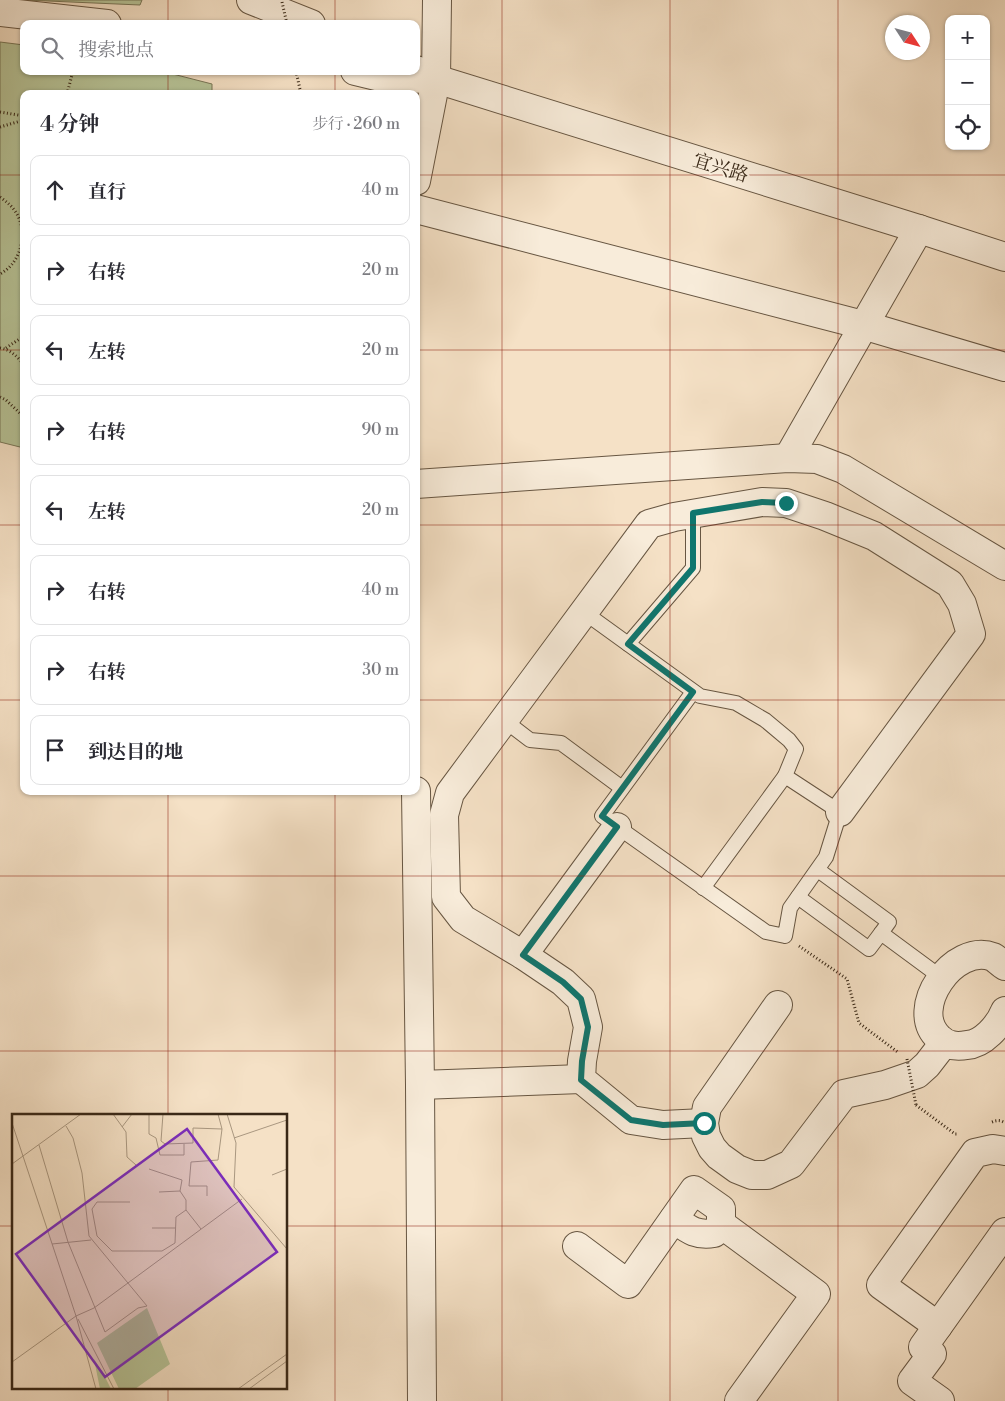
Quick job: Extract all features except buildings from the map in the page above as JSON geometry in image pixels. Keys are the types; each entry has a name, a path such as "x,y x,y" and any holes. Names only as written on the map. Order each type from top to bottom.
{"street":[{"path":"251,0 301,20"},
{"path":"420,139 426,75 437,0"},
{"path":"0,12 72,20"},
{"name":"宜兴路","path":"372,75 384,78 426,75 918,228 1005,257"},
{"path":"420,210 864,325 1005,367"},
{"path":"788,458 918,228"},
{"path":"420,484 788,458 817,459 843,469 1005,566"},
{"path":"581,1080 588,1027 581,999 563,982 523,955 463,919 446,896 444,815 450,793 582,611 648,524 693,513 762,502 786,503 825,516 874,536 950,584 962,604 971,634 840,812"},
{"path":"416,795 422,1401"},
{"path":"523,955 617,827"},
{"path":"1005,966 993,957 977,955 964,959 950,968 930,999 927,1017 932,1032 944,1043 955,1047 970,1045 983,1039 994,1029 1005,1011"},
{"path":"778,1006 707,1107 704,1123 706,1136 712,1148 719,1156 737,1169 752,1175 767,1175 791,1164 844,1094 885,1085 917,1074 927,1065 944,1043"},
{"path":"420,1085 581,1080 631,1120 663,1125 704,1123"},
{"path":"938,1326 881,1285 975,1153 993,1149 1005,1150"},
{"path":"705,1197 729,1164"},
{"path":"576,1246 628,1284 694,1190 721,1209 721,1224 714,1233 693,1232 674,1219"},
{"path":"721,1224 816,1294 739,1401"},
{"path":"940,1401 912,1381 932,1354 923,1347 1005,1232"}],"lane":[{"path":"628,644 693,568 693,513"},
{"path":"582,611 693,692 700,696 736,702 765,720 789,740 796,749 785,776 703,888"},
{"path":"693,692 602,816 766,932 785,936 790,908 826,857 840,812 785,776"},
{"path":"504,720 530,740 561,743 622,788"},
{"path":"798,897 869,949 881,933 889,922 818,870"},
{"path":"881,933 942,978"}],"path":[{"path":"282,2 286,20"},
{"path":"68,90 72,75"},
{"path":"297,75 299,90"},
{"path":"0,112 20,115"},
{"path":"0,127 20,121"},
{"path":"0,197 13,209 18,216 20,224"},
{"path":"0,274 16,258 20,247"},
{"path":"0,348 6,348 20,339"},
{"path":"6,348 20,359"},
{"path":"0,397 20,413"},
{"path":"785,936 847,979 859,1023 908,1059 916,1105 955,1134 963,1132"},
{"path":"988,1123 996,1120 1002,1121 1005,1124"}],"green space":[{"path":"25,0 142,0 140,5"},
{"path":"0,42 20,44 20,75 177,75 212,84 212,90 20,90 20,447 0,442"}],"route":[{"path":"704,1123 663,1125 631,1120 581,1080 588,1027 581,999 563,982 523,955 617,827 602,816 693,692 628,644 693,568 693,513 762,502 786,503"}]}
